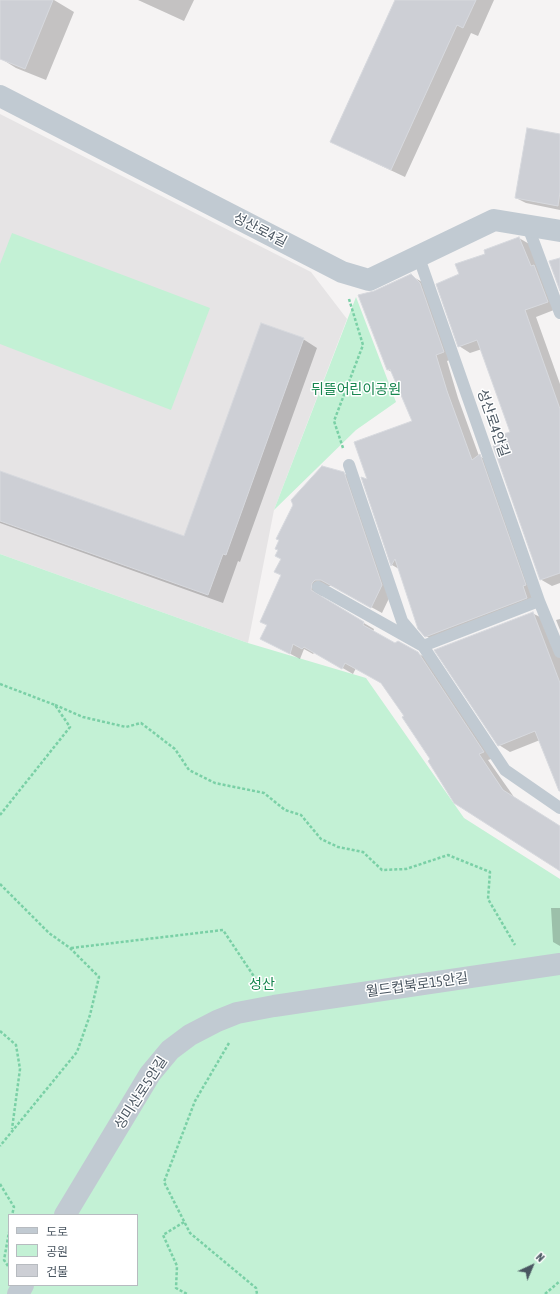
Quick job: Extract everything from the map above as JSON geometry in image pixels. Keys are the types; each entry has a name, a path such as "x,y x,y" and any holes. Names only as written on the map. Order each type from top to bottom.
{"street":[{"name":"성산로4길","path":"0,96 342,272 369,280 494,220 527,224 560,231"},
{"name":"월드컵북로15안길","path":"274,1006 560,964"},
{"name":"성미산로5안길","path":"66,1214 150,1074 170,1050 190,1035 237,1013 274,1006"}],"lane":[{"path":"527,224 560,313"},
{"name":"성산로4안길","path":"418,256 539,601 560,652"},
{"path":"349,465 402,621 423,646 505,770 560,808"},
{"path":"318,587 423,646"},
{"path":"423,646 539,601"}],"path":[{"path":"342,272 363,345 334,421 349,465"},
{"path":"0,684 83,717 126,727 141,724 175,749 189,770 215,783 264,793 285,810 301,815 321,839 338,847 363,852 382,870 406,869 448,855 490,872 488,900 527,969"},
{"path":"0,815 70,727 55,705"},
{"path":"0,884 49,933 70,948 99,977 90,1015 77,1052 0,1146"},
{"path":"70,948 223,930 274,1006"},
{"path":"237,1013 241,1023 195,1101 164,1182 190,1233 256,1288 257,1294"},
{"path":"0,1031 16,1045 20,1069 12,1130"},
{"path":"0,1184 14,1207 12,1214"},
{"path":"184,1222 163,1235 177,1266 176,1288 187,1294"},
{"path":"8,1238 4,1260 8,1265"},
{"path":"545,1294 560,1281"}],"shaded area":[{"path":"0,114 311,272 347,319 274,510 248,643 0,554"}],"green space":[{"path":"12,233 210,308 171,410 0,344 0,264"},
{"name":"뒤뜰어린이공원","path":"356,297 396,402 356,430 274,510"},
{"name":"성산","path":"0,554 248,643 366,678 464,818 560,879 560,1294 0,1294"}],"building":[{"path":"0,0 53,0 25,69 0,59"},
{"path":"395,0 476,0 463,28 457,25 391,170 330,142"},
{"path":"527,128 560,134 560,192 558,206 515,198"},
{"path":"519,237 531,266 534,265 548,302 525,310 560,409 560,573 540,580 493,446 504,438 503,434 510,432 477,340 458,347 436,284 459,274 455,264 485,254 484,250"},
{"path":"560,258 560,291 549,261"},
{"path":"411,274 420,283 444,352 436,355 447,391 472,460 480,454 526,585 523,586 527,598 425,637 418,629 395,559 391,566 361,477 367,479 354,442 412,421 390,369 387,370 358,295 374,291"},
{"path":"261,323 304,338 226,555 223,554 208,595 0,521 0,471 184,536"},
{"path":"322,466 344,472 382,585 371,608 321,580 315,580 312,583 311,590 364,622 363,625 395,643 398,641 418,652 484,752 479,754 503,790 560,826 560,871 454,803 428,761 430,759 402,717 404,716 381,683 345,663 342,669 304,647 302,649 293,644 290,654 260,639 267,625 260,622 281,575 274,572 281,559 275,556 278,550 275,549 279,540 276,539 293,505 291,500"},
{"path":"533,612 560,683 560,791 535,731 498,746 434,650"}]}
